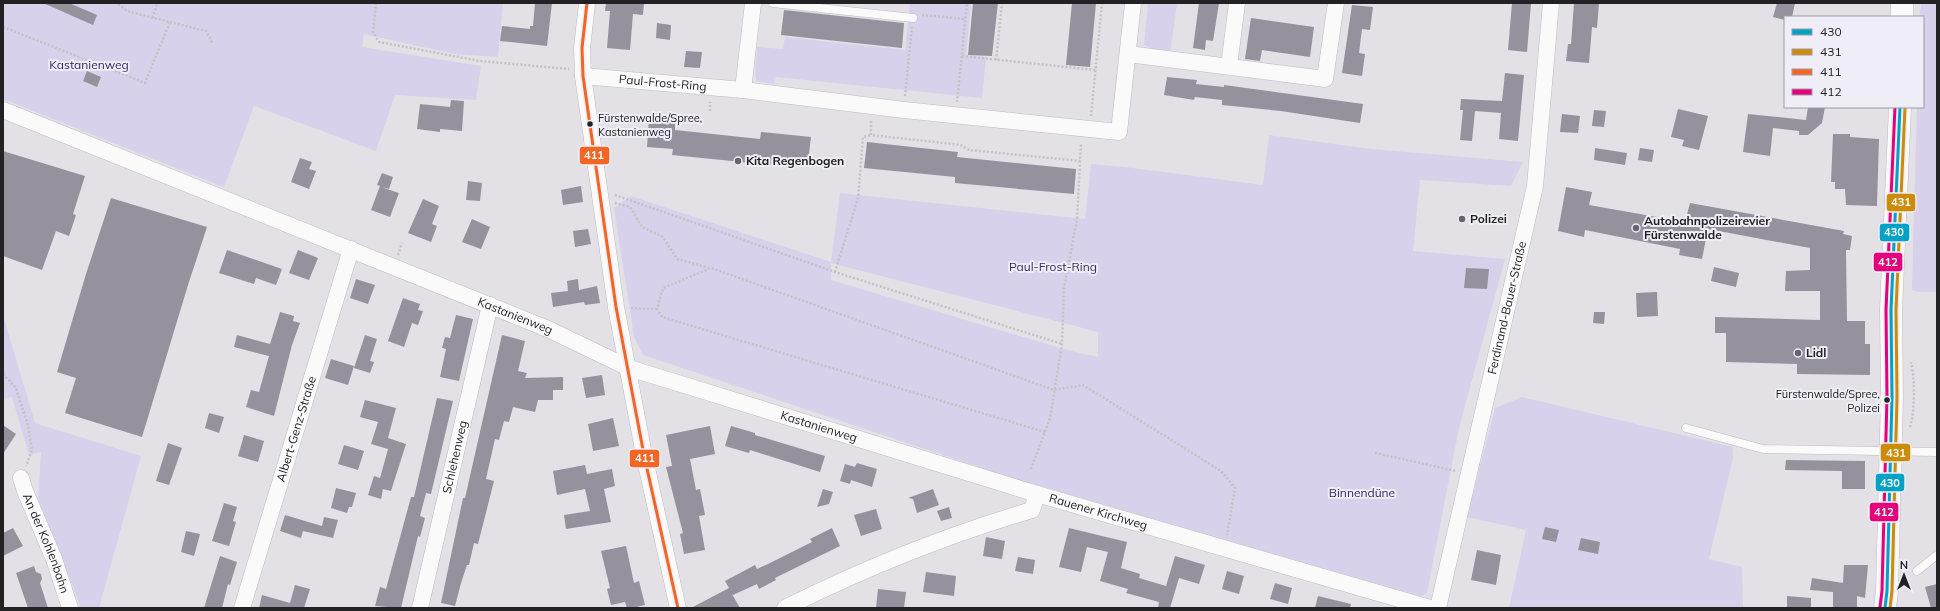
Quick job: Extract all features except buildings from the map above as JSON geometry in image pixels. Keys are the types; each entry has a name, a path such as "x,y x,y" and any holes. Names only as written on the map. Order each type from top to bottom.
{"main road":[{"path":"1902,3 1902,16"},
{"path":"1885,608 1887,591 1891,451 1892,310 1900,108"}],"street":[{"path":"587,3 582,48 582,72 604,191 616,307 629,368 644,455 678,608"},
{"path":"743,90 752,3"},
{"name":"Paul-Frost-Ring","path":"582,72 956,116 1119,132 1133,3"},
{"path":"1229,66 1237,3"},
{"path":"1128,54 1325,79 1336,3"},
{"name":"Ferdinand-Bauer-Straße","path":"1438,608 1492,369 1523,246 1535,186 1551,3"},
{"name":"Kastanienweg","path":"3,110 548,328 629,368 1037,494"},
{"name":"Albert-Genz-Straße","path":"242,608 351,249"},
{"name":"Schlehenweg","path":"420,608 490,305"},
{"name":"An der Kohlenbahn","path":"21,478 25,491 54,559 70,608"},
{"name":"Rauener Kirchweg","path":"785,608 864,570 914,550 974,527 1032,510 1037,494 1430,608"}],"lane":[{"path":"773,3 913,18"},
{"path":"1686,428 1763,449 1937,452"},
{"path":"1917,570 1937,555"}],"path":[{"path":"117,3 127,11 206,31 213,44"},
{"path":"153,18 157,3"},
{"path":"376,3 373,32 379,42 480,61 582,72"},
{"path":"956,116 967,3"},
{"path":"996,60 1002,3"},
{"path":"1031,469 1050,418 1062,344 1064,288 1077,219 1080,161 1096,70 1096,51 1102,3"},
{"path":"904,110 913,14 965,19"},
{"path":"3,27 145,83 170,22"},
{"path":"962,56 1096,70"},
{"path":"871,135 872,106"},
{"path":"835,272 858,198 863,137 871,135 961,145 970,150 1080,161"},
{"path":"604,191 610,201 630,207 642,227 662,237 677,259 711,268 1054,390 1083,385 1221,472 1235,488 1225,549"},
{"path":"604,191 835,272 1062,344"},
{"path":"711,268 663,288 657,309 662,317 1045,432"},
{"path":"616,307 657,309"},
{"path":"3,374 16,388 28,426 32,445 32,453 21,478"},
{"path":"1375,453 1468,474"}],"green space":[{"path":"3,3 503,3 498,57 454,54 364,34 362,47 481,66 476,100 395,95 376,151 254,106 224,187 3,99"},
{"path":"910,3 971,3 966,55 986,57 982,98 776,77 774,84 757,81 755,75 757,47 783,49 785,37 905,50"},
{"path":"1148,3 1177,3 1171,48 1165,53 1157,52 1144,45"},
{"path":"1921,3 1937,3 1937,292 1917,292 1912,290 1917,108 1924,108 1924,16 1920,16"},
{"name":"Binnendüne","path":"1269,135 1372,149 1523,162 1511,186 1420,180 1413,251 1505,259 1459,428 1427,593 1420,596 1012,478 643,355 634,337 614,208 631,196 831,262 840,193 1085,219 1091,164 1263,185","holes":["831,263 1098,332 1098,357 1067,350 831,280"]},
{"path":"3,315 35,423 141,456 99,608 81,608 38,499 41,452 29,455 12,397 3,399"},
{"path":"1522,397 1733,447 1733,458 1709,559 1742,567 1743,608 1509,608 1526,530 1467,517 1495,408"}],"transit line":[{"name":"411","path":"587,3 582,48 583,76 616,307 644,455 678,608"},
{"name":"412","path":"1880,607 1882,591 1887,397 1886,310 1895,108"},
{"name":"430","path":"1885,608 1887,591 1892,397 1891,310 1900,108"},
{"name":"431","path":"1890,608 1892,591 1897,397 1896,310 1905,108"}],"place":[{"name":"Fürstenwalde/Spree, Kastanienweg","path":"590,124"},
{"name":"Kita Regenbogen","path":"738,161"},
{"name":"Polizei","path":"1462,219"},
{"name":"Autobahnpolizeirevier Fürstenwalde","path":"1636,228"},
{"name":"Lidl","path":"1798,353"},
{"name":"Fürstenwalde/Spree, Polizei","path":"1887,400"}]}
